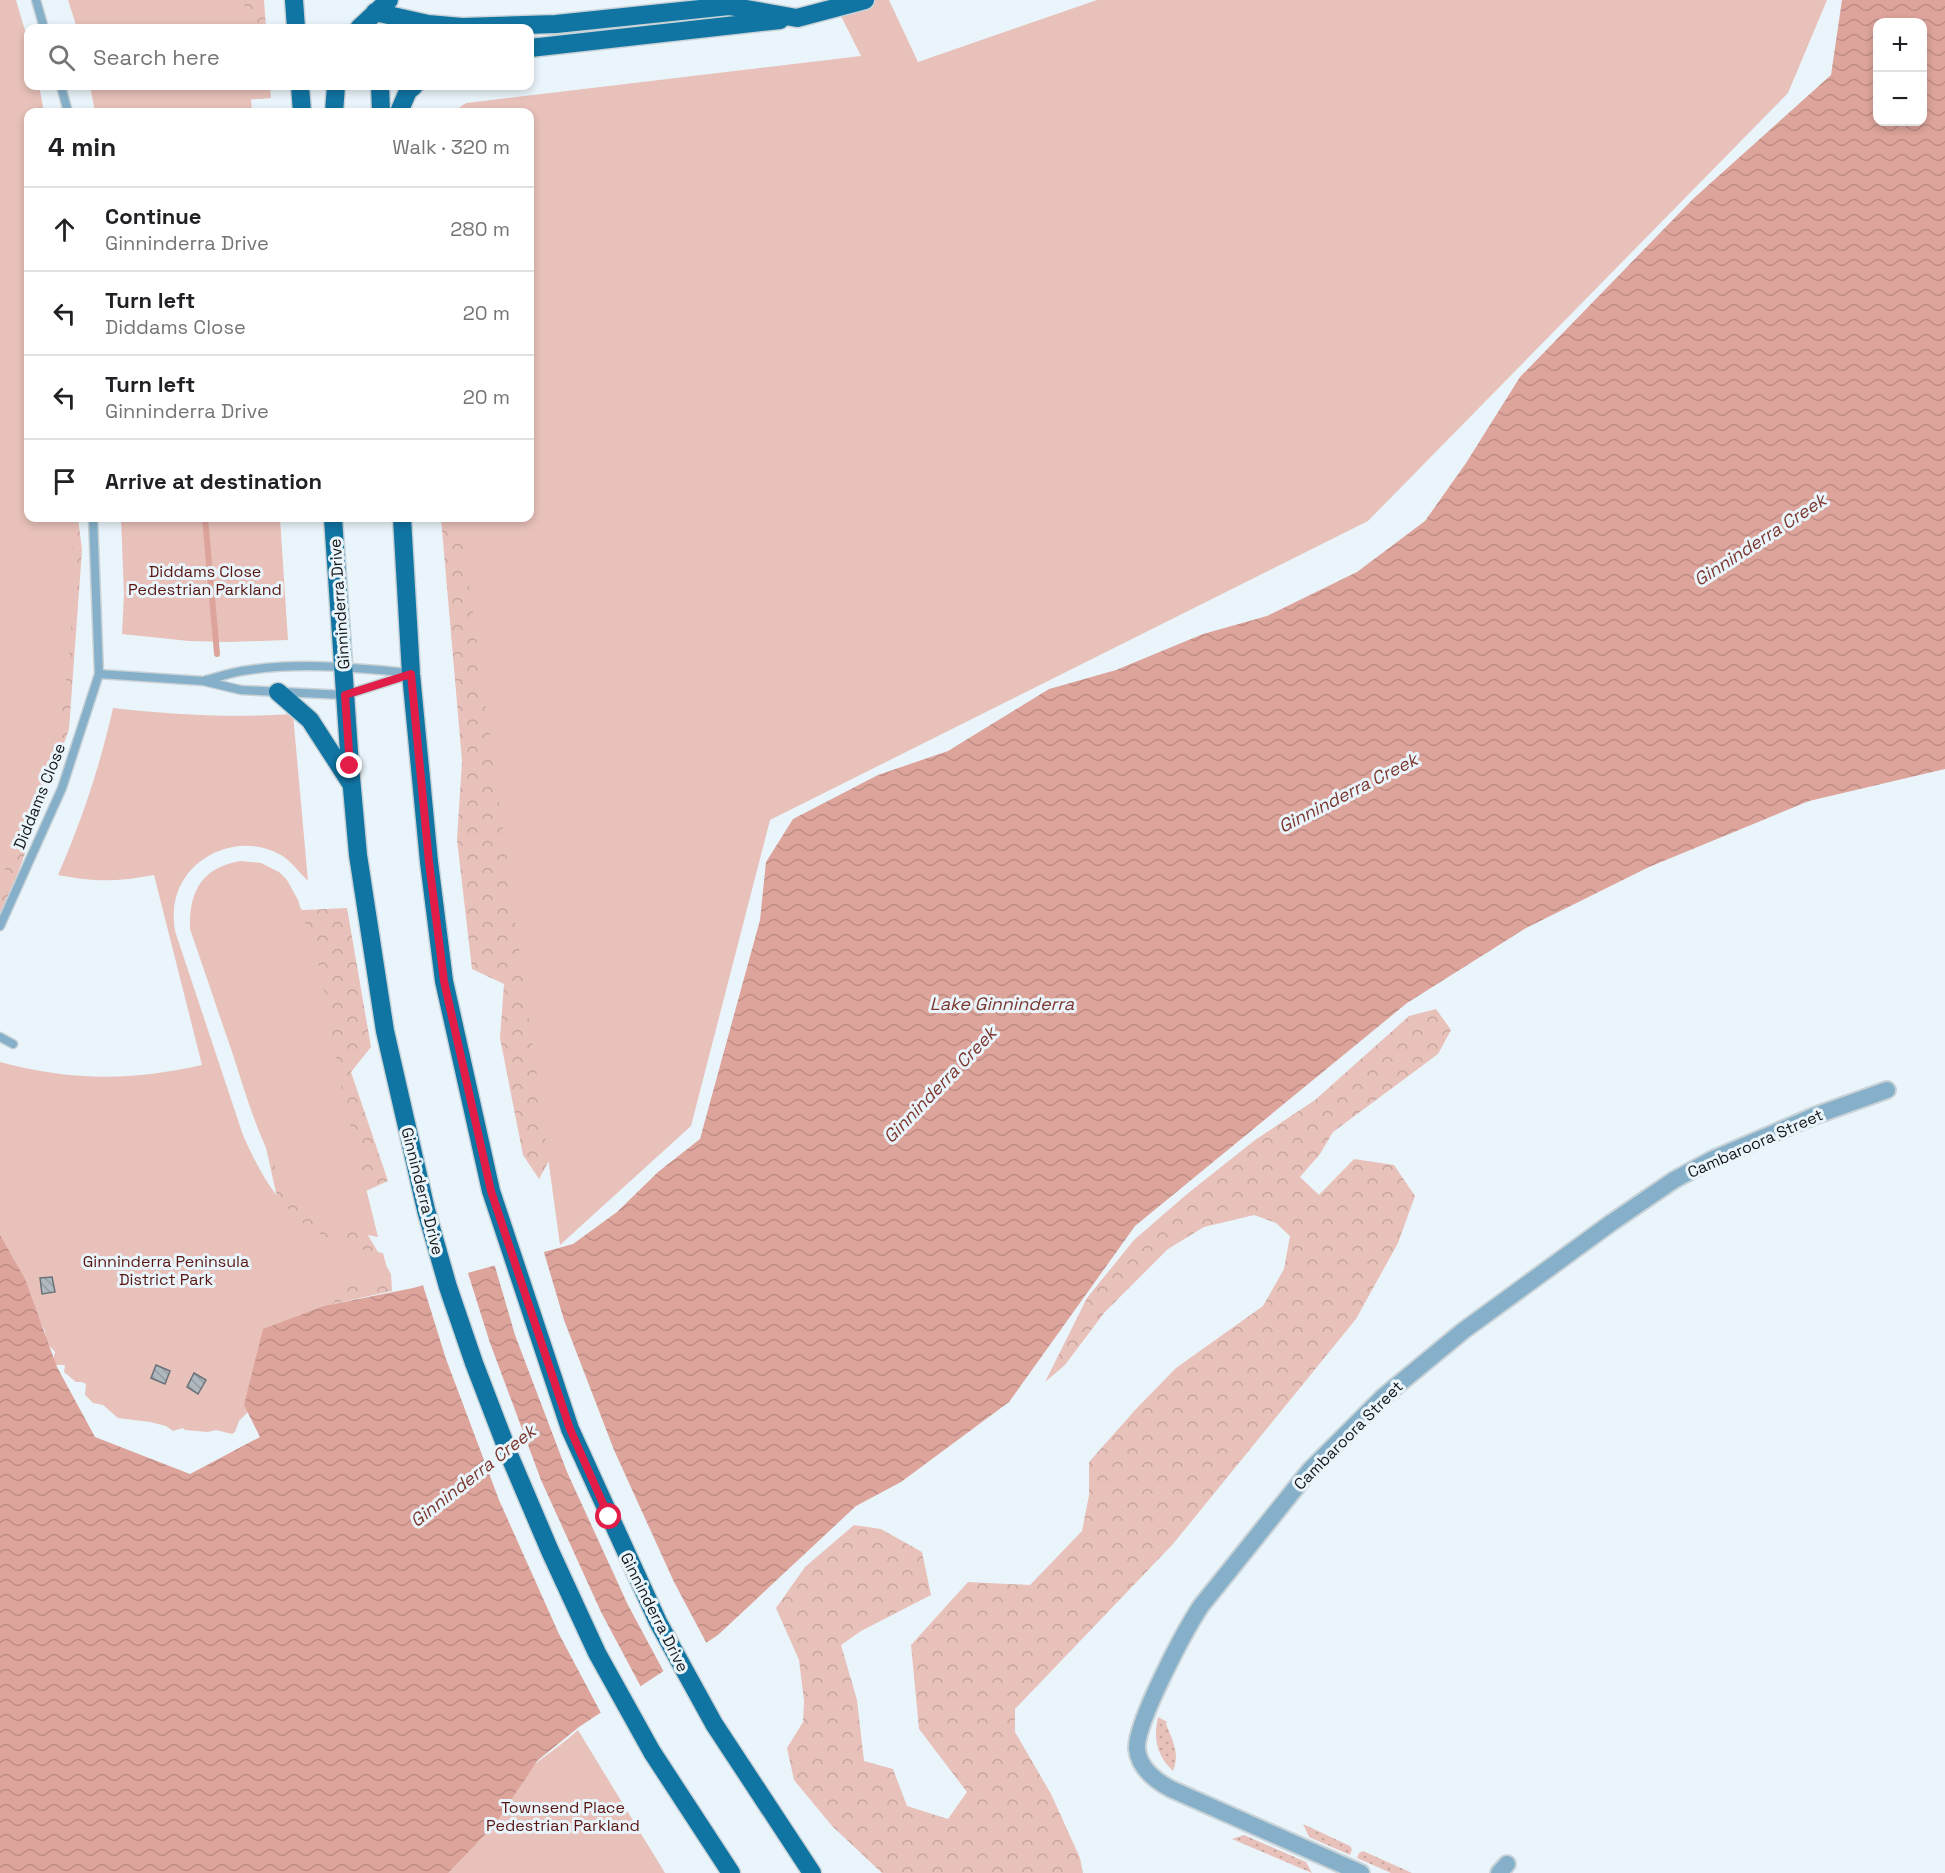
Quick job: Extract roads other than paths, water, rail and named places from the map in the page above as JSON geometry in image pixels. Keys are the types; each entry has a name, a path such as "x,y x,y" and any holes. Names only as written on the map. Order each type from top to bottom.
{"main road":[{"path":"294,0 296,24"},
{"path":"362,24 373,10 389,0"},
{"path":"534,48 797,18 865,0"},
{"path":"534,25 729,6 797,18"},
{"path":"373,10 428,24"},
{"path":"300,90 302,108"},
{"path":"334,108 336,90"},
{"path":"380,90 381,108"},
{"path":"401,108 409,90"},
{"name":"Ginninderra Drive","path":"333,522 358,855 385,1032 426,1210 448,1287 510,1457 597,1653 652,1752 731,1873"},
{"name":"Ginninderra Drive","path":"402,522 411,674 429,862 444,981 491,1191 570,1429 658,1622 714,1724 812,1873"},
{"path":"278,692 310,720 351,783"}],"street":[{"name":"Cambaroora Street","path":"1361,1873 1171,1789 1149,1774 1137,1749 1143,1721 1186,1628 1200,1606 1310,1470 1383,1396 1463,1331 1674,1180 1713,1159 1814,1116 1887,1090"}],"lane":[{"path":"36,0 43,24"},
{"path":"62,90 67,108"},
{"name":"Diddams Close","path":"0,926 62,788 99,674 93,522"},
{"path":"203,681 241,671 312,666 343,666 411,674"},
{"path":"99,674 203,681 242,690 345,695 411,674"},
{"path":"0,1037 13,1044"}],"water":[{"name":"Lake Ginninderra","path":"1842,0 1945,0 1945,769 1809,801 1649,867 1526,928 1407,1003 1135,1226 1009,1402 901,1482 856,1506 718,1635 579,1727 537,1761 496,1823 448,1873 0,1873 0,1235 25,1279 57,1367 95,1437 190,1474 260,1437 244,1405 263,1329 324,1306 413,1288 573,1244 617,1212 658,1172 700,1139 760,920 766,862 793,819 878,775 948,751 1049,689 1116,670 1203,634 1267,616 1357,572 1425,521 1466,463 1520,377 1694,198 1831,75"}],"waterway":[{"path":"205,522 217,654"}],"water label":[{"name":"Ginninderra Creek","path":"1760,540"},
{"name":"Ginninderra Creek","path":"1348,793"},
{"name":"Ginninderra Creek","path":"940,1085"},
{"name":"Ginninderra Creek","path":"473,1476"}],"park label":[{"name":"Diddams Close Pedestrian Parkland","path":"205,580"},
{"name":"Ginninderra Peninsula District Park","path":"166,1270"},
{"name":"Townsend Place Pedestrian Parkland","path":"563,1816"}]}
